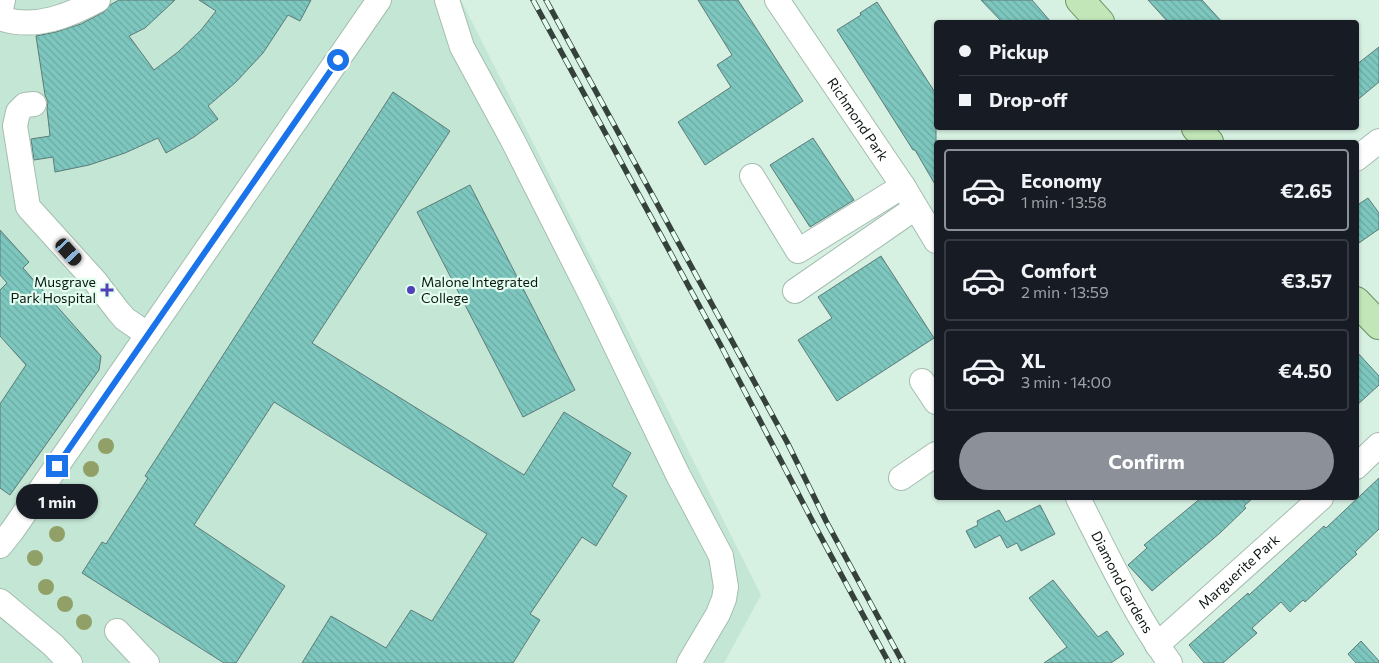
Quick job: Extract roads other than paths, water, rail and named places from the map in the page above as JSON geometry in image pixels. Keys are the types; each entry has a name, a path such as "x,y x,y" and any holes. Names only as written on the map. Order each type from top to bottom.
{"main road":[{"path":"1080,0 1098,20"},
{"path":"1198,130 1208,140"},
{"path":"1359,304 1379,325"}],"street":[{"path":"3,0 0,9 3,18 13,22 36,24 65,16 98,0"},
{"path":"0,546 379,0"},
{"path":"447,0 462,46 521,157 592,297 678,475 721,556 726,587 724,599 718,614 689,663"},
{"name":"Richmond Park","path":"776,0 903,186 934,238"},
{"path":"34,104 25,105 18,112 15,126 28,207 95,281 133,308 147,334"},
{"path":"1359,157 1379,141"},
{"path":"752,176 798,251 903,186"},
{"path":"795,291 915,208"},
{"path":"922,381 934,399"},
{"path":"1359,464 1379,446"},
{"path":"901,478 934,455"},
{"name":"Diamond Gardens","path":"1079,500 1107,555 1164,654"},
{"name":"Marguerite Park","path":"1164,654 1319,500"},
{"path":"0,601 53,645 70,663"},
{"path":"117,630 147,663"}],"railway":[{"path":"533,0 720,344 889,663"},
{"path":"546,0 787,442 826,521 903,663"}],"place":[{"name":"Musgrave Park Hospital","path":"107,290"},
{"name":"Malone Integrated College","path":"411,290"}]}
